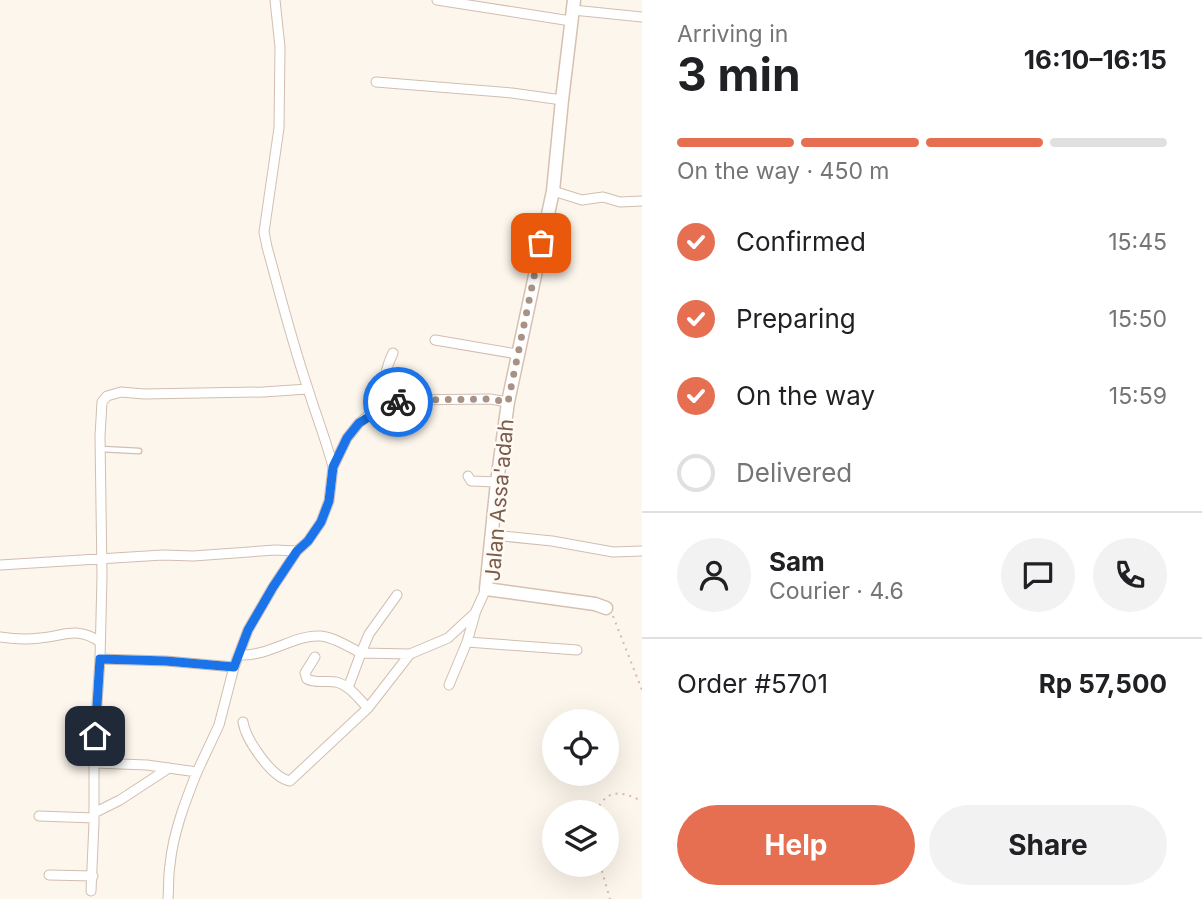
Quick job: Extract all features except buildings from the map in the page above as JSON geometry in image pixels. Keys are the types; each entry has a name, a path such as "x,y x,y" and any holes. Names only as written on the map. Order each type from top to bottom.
{"street":[{"path":"275,0 280,47 279,128 264,232 333,467"},
{"path":"438,0 642,17"},
{"name":"Jalan Assa'adah","path":"573,10 553,191 508,402 486,589 595,604 606,608"},
{"path":"376,82 512,93 562,100"},
{"path":"553,191 582,200 603,198 620,202 642,201"},
{"path":"435,340 517,354"},
{"path":"393,353 387,364 386,389 390,396 401,400 489,399 508,402"},
{"path":"91,891 100,659 102,402 114,393 308,389"},
{"path":"168,899 169,866 178,825 197,772 219,725 234,667 248,630 297,551 321,522 329,501 333,467 347,438 359,423 401,400"},
{"path":"468,476 471,481 497,482"},
{"path":"492,535 613,552 642,551"},
{"path":"0,565 297,551"},
{"path":"449,685 486,589"},
{"path":"348,688 369,634 397,595"},
{"path":"239,655 254,654 307,637 322,636 361,653 410,654 448,638 475,613"},
{"path":"0,637 38,639 78,633 89,635 100,642"},
{"path":"467,642 577,650"},
{"path":"243,722 247,735 267,765 284,780 290,781 368,708 410,654"},
{"path":"315,657 305,673 307,679 312,682 336,682 348,688 368,708"},
{"path":"100,659 234,667"},
{"path":"94,763 197,772"},
{"path":"40,816 94,815 169,768"},
{"path":"49,874 93,876"}],"lane":[{"path":"101,449 139,452"}],"path":[{"path":"606,608 617,624 642,690"},
{"path":"603,800 615,793 628,794 642,802"},
{"path":"604,877 610,899"}],"way so far":[{"path":"398,402 489,399 508,402 541,243"}],"route":[{"path":"95,736 100,659 234,667 248,630 273,587 321,522 329,501 333,467 347,438 369,415 398,402"}]}
